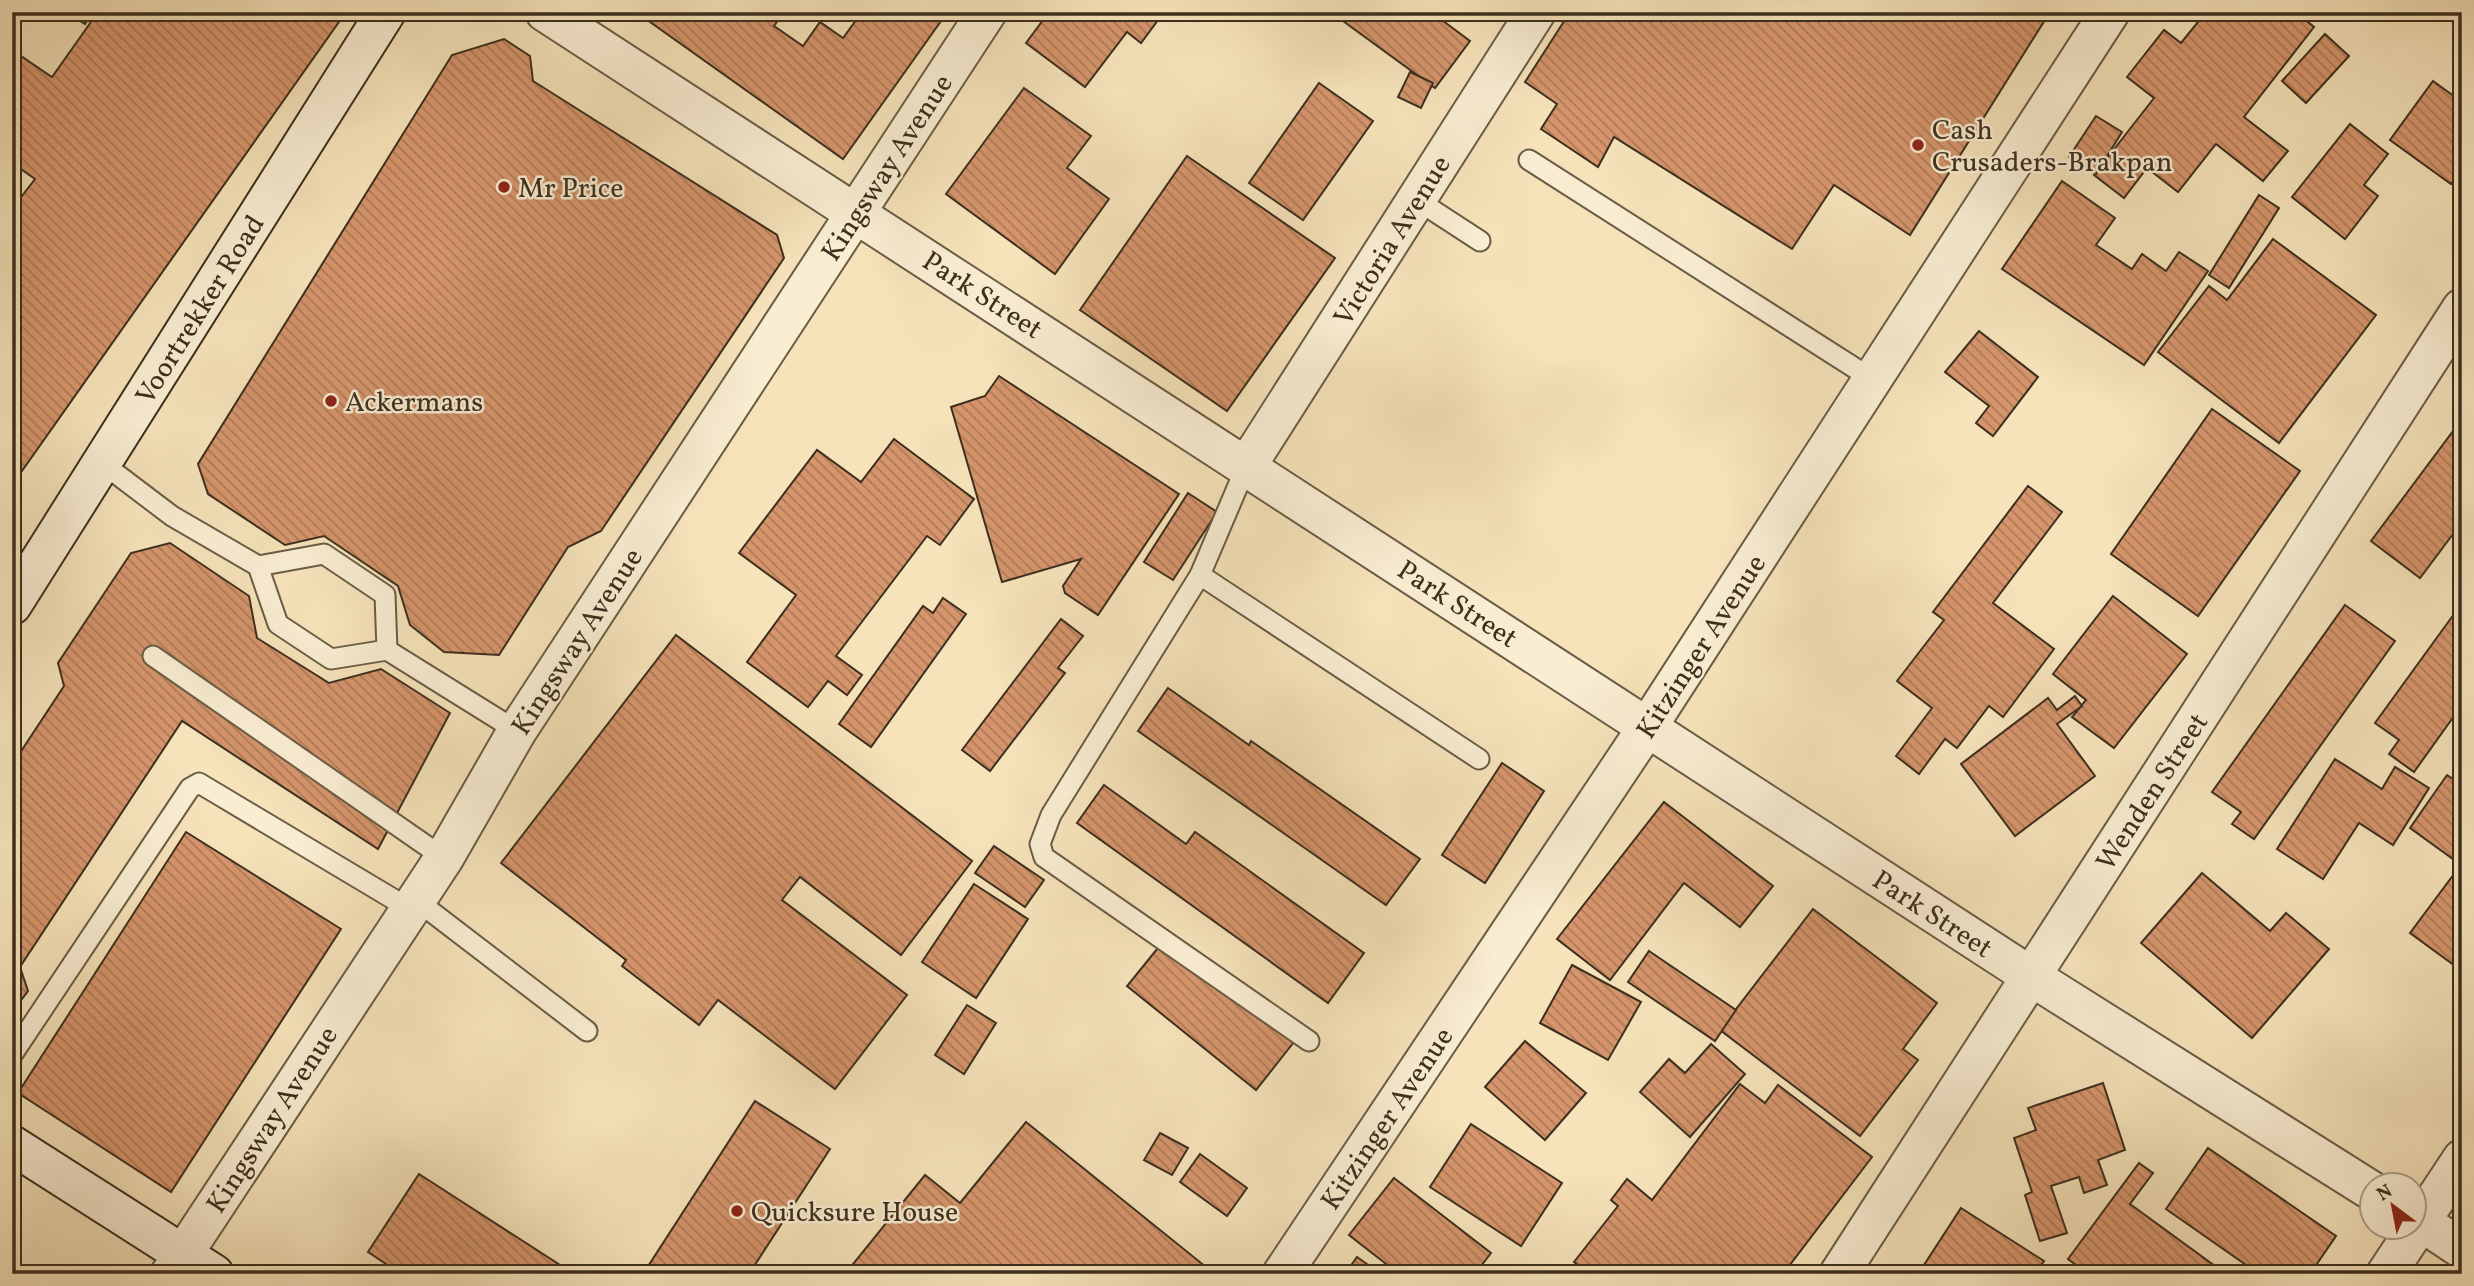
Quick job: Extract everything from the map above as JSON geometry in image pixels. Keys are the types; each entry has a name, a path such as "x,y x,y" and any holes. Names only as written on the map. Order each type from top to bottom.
{"street":[{"name":"Voortrekker Road","path":"12,605 386,12"},
{"name":"Park Street","path":"545,12 2032,977 2358,1182"},
{"name":"Kingsway Avenue","path":"189,1267 444,858 517,731 987,12"},
{"name":"Victoria Avenue","path":"1246,467 1536,12"},
{"name":"Kitzinger Avenue","path":"1282,1274 1648,726 2110,12"},
{"name":"Wenden Street","path":"1839,1274 2462,308"},
{"path":"12,1145 189,1267"},
{"path":"2428,1205 2462,1159"},
{"path":"2428,1226 2462,1249"},
{"path":"2386,1274 2406,1240"}],"lane":[{"path":"1529,160 1872,379"},
{"path":"1416,200 1480,241"},
{"path":"102,463 172,516 258,566 324,554 384,595 387,650"},
{"path":"1246,467 1200,575 1051,815 1041,844 1044,858 1309,1041"},
{"path":"258,566 278,624 331,659 387,650 517,731"},
{"path":"1200,575 1479,759"},
{"path":"153,656 444,858"},
{"path":"12,1055 190,788 199,783 413,904 587,1031"}],"building":[{"path":"66,12 92,12 85,24"},
{"path":"98,12 346,12 12,485 12,209 35,179 12,163 12,50 52,77"},
{"path":"636,12 784,12 774,26 803,46 820,22 843,38 859,16 853,12 946,14 843,159"},
{"path":"1049,12 1164,12 1141,43 1127,32 1085,87 1026,43"},
{"path":"1185,12 1203,12 1197,21"},
{"path":"1349,12 1431,12 1470,41 1435,88 1343,21"},
{"path":"1570,12 2050,12 1910,235 1834,185 1792,249 1614,137 1598,167 1541,129 1557,104 1525,82"},
{"path":"2206,12 2296,12 2314,27 2244,117 2288,151 2263,181 2216,144 2178,192 2147,168 2124,198 2094,175 2154,98 2127,77 2164,30 2181,43"},
{"path":"2325,34 2349,56 2306,103 2282,81"},
{"path":"504,39 530,56 533,81 777,235 784,258 601,531 568,547 499,655 444,652 410,625 398,586 324,536 285,545 208,494 198,464 452,55"},
{"path":"1410,72 1433,83 1421,108 1398,97"},
{"path":"2433,81 2462,102 2462,169 2451,184 2390,140"},
{"path":"1319,83 1373,121 1303,220 1249,183"},
{"path":"1024,88 1091,136 1067,168 1109,199 1055,274 946,194"},
{"path":"2096,116 2122,132 2096,174 2069,157"},
{"path":"2350,124 2388,154 2364,185 2378,196 2345,239 2292,197"},
{"path":"1187,156 1335,258 1227,411 1080,310"},
{"path":"2062,181 2115,218 2096,245 2132,269 2142,254 2166,271 2179,252 2208,271 2144,365 2002,269"},
{"path":"2259,195 2279,208 2229,288 2209,275"},
{"path":"2273,239 2376,315 2279,443 2158,352 2209,286 2227,300"},
{"path":"1979,331 2038,377 1993,436 1976,423 1989,406 1945,372"},
{"path":"999,376 1179,494 1098,615 1065,593 1063,586 1081,559 1002,582 951,407 985,396"},
{"path":"2212,409 2300,471 2198,616 2111,554"},
{"path":"2462,419 2462,522 2420,578 2371,541"},
{"path":"894,439 974,499 940,545 927,536 836,656 862,675 847,695 828,681 808,707 747,662 796,595 739,553 817,450 861,482"},
{"path":"2028,486 2062,512 1993,603 2054,649 2003,717 1989,706 1957,748 1945,739 1919,774 1896,756 1932,708 1897,681 1944,620 1933,612"},
{"path":"1188,493 1217,512 1173,580 1144,562"},
{"path":"170,543 249,596 257,638 329,683 381,669 450,713 378,849 182,721 20,967 28,991 12,1012 12,765 64,686 58,663 131,553"},
{"path":"2113,596 2187,654 2114,748 2072,717 2086,700 2053,674"},
{"path":"943,598 966,614 871,747 839,724 923,606 933,613"},
{"path":"2462,603 2462,705 2414,772 2389,754 2399,740 2375,723"},
{"path":"2345,605 2395,641 2254,839 2232,824 2241,812 2212,792"},
{"path":"1061,619 1083,636 1058,668 1065,673 990,771 962,750"},
{"path":"676,635 972,861 901,955 800,877 782,900 907,995 835,1089 718,1000 699,1025 622,966 626,960 501,863"},
{"path":"1168,688 1249,745 1251,741 1420,859 1386,905 1138,731"},
{"path":"2075,696 2082,706 2057,724 2095,776 2015,836 1961,764 2048,698 2057,710"},
{"path":"2335,759 2382,789 2395,767 2429,788 2393,845 2359,823 2323,879 2277,849"},
{"path":"1502,763 1544,791 1485,883 1442,855"},
{"path":"2447,775 2462,785 2462,847 2453,859 2410,828"},
{"path":"1104,785 1186,844 1195,832 1364,953 1328,1003 1077,823"},
{"path":"1664,802 1773,886 1740,927 1684,883 1610,980 1557,939"},
{"path":"186,832 341,929 171,1192 18,1093"},
{"path":"994,846 1044,880 1025,907 975,873"},
{"path":"2460,866 2462,867 2462,971 2410,933"},
{"path":"2202,873 2270,931 2286,913 2329,949 2252,1038 2141,943"},
{"path":"974,884 1028,919 976,998 922,962"},
{"path":"1813,909 1937,1003 1903,1049 1918,1060 1860,1136 1720,1030"},
{"path":"1166,938 1294,1042 1256,1090 1127,986"},
{"path":"1649,951 1736,1010 1715,1041 1628,982"},
{"path":"1572,965 1641,1002 1608,1060 1540,1023"},
{"path":"967,1005 996,1023 964,1074 935,1055"},
{"path":"1525,1041 1586,1093 1545,1140 1485,1087"},
{"path":"1711,1044 1745,1074 1690,1137 1640,1092 1669,1059 1685,1073"},
{"path":"2103,1083 2125,1150 2098,1160 2107,1185 2084,1193 2079,1177 2051,1186 2067,1233 2040,1241 2025,1195 2032,1192 2014,1138 2036,1130 2028,1108"},
{"path":"1740,1084 1765,1103 1778,1085 1872,1157 1783,1274 1590,1274 1574,1262 1618,1206 1611,1200 1627,1179 1652,1200"},
{"name":"Quicksure House","path":"755,1101 830,1149 749,1274 643,1274"},
{"path":"1026,1122 1211,1271 1208,1274 845,1274 925,1175 960,1203"},
{"path":"1471,1124 1562,1183 1521,1246 1430,1187"},
{"path":"1160,1133 1188,1148 1172,1175 1144,1160"},
{"path":"2208,1148 2336,1236 2310,1274 2259,1274 2166,1209"},
{"path":"1200,1154 1247,1188 1227,1216 1180,1182"},
{"path":"2139,1163 2153,1173 2130,1204 2226,1274 2088,1274 2068,1259"},
{"path":"419,1174 574,1274 401,1274 368,1252"},
{"path":"1394,1178 1491,1253 1475,1274 1399,1274 1349,1235"},
{"path":"1961,1208 2044,1261 2035,1274 1937,1274 1924,1265"},
{"path":"1357,1257 1381,1274 1345,1274"}],"place":[{"name":"Cash Crusaders-Brakpan","path":"1918,145"},
{"name":"Mr Price","path":"504,187"},
{"name":"Ackermans","path":"331,401"},
{"name":"Quicksure House","path":"737,1211"}]}
